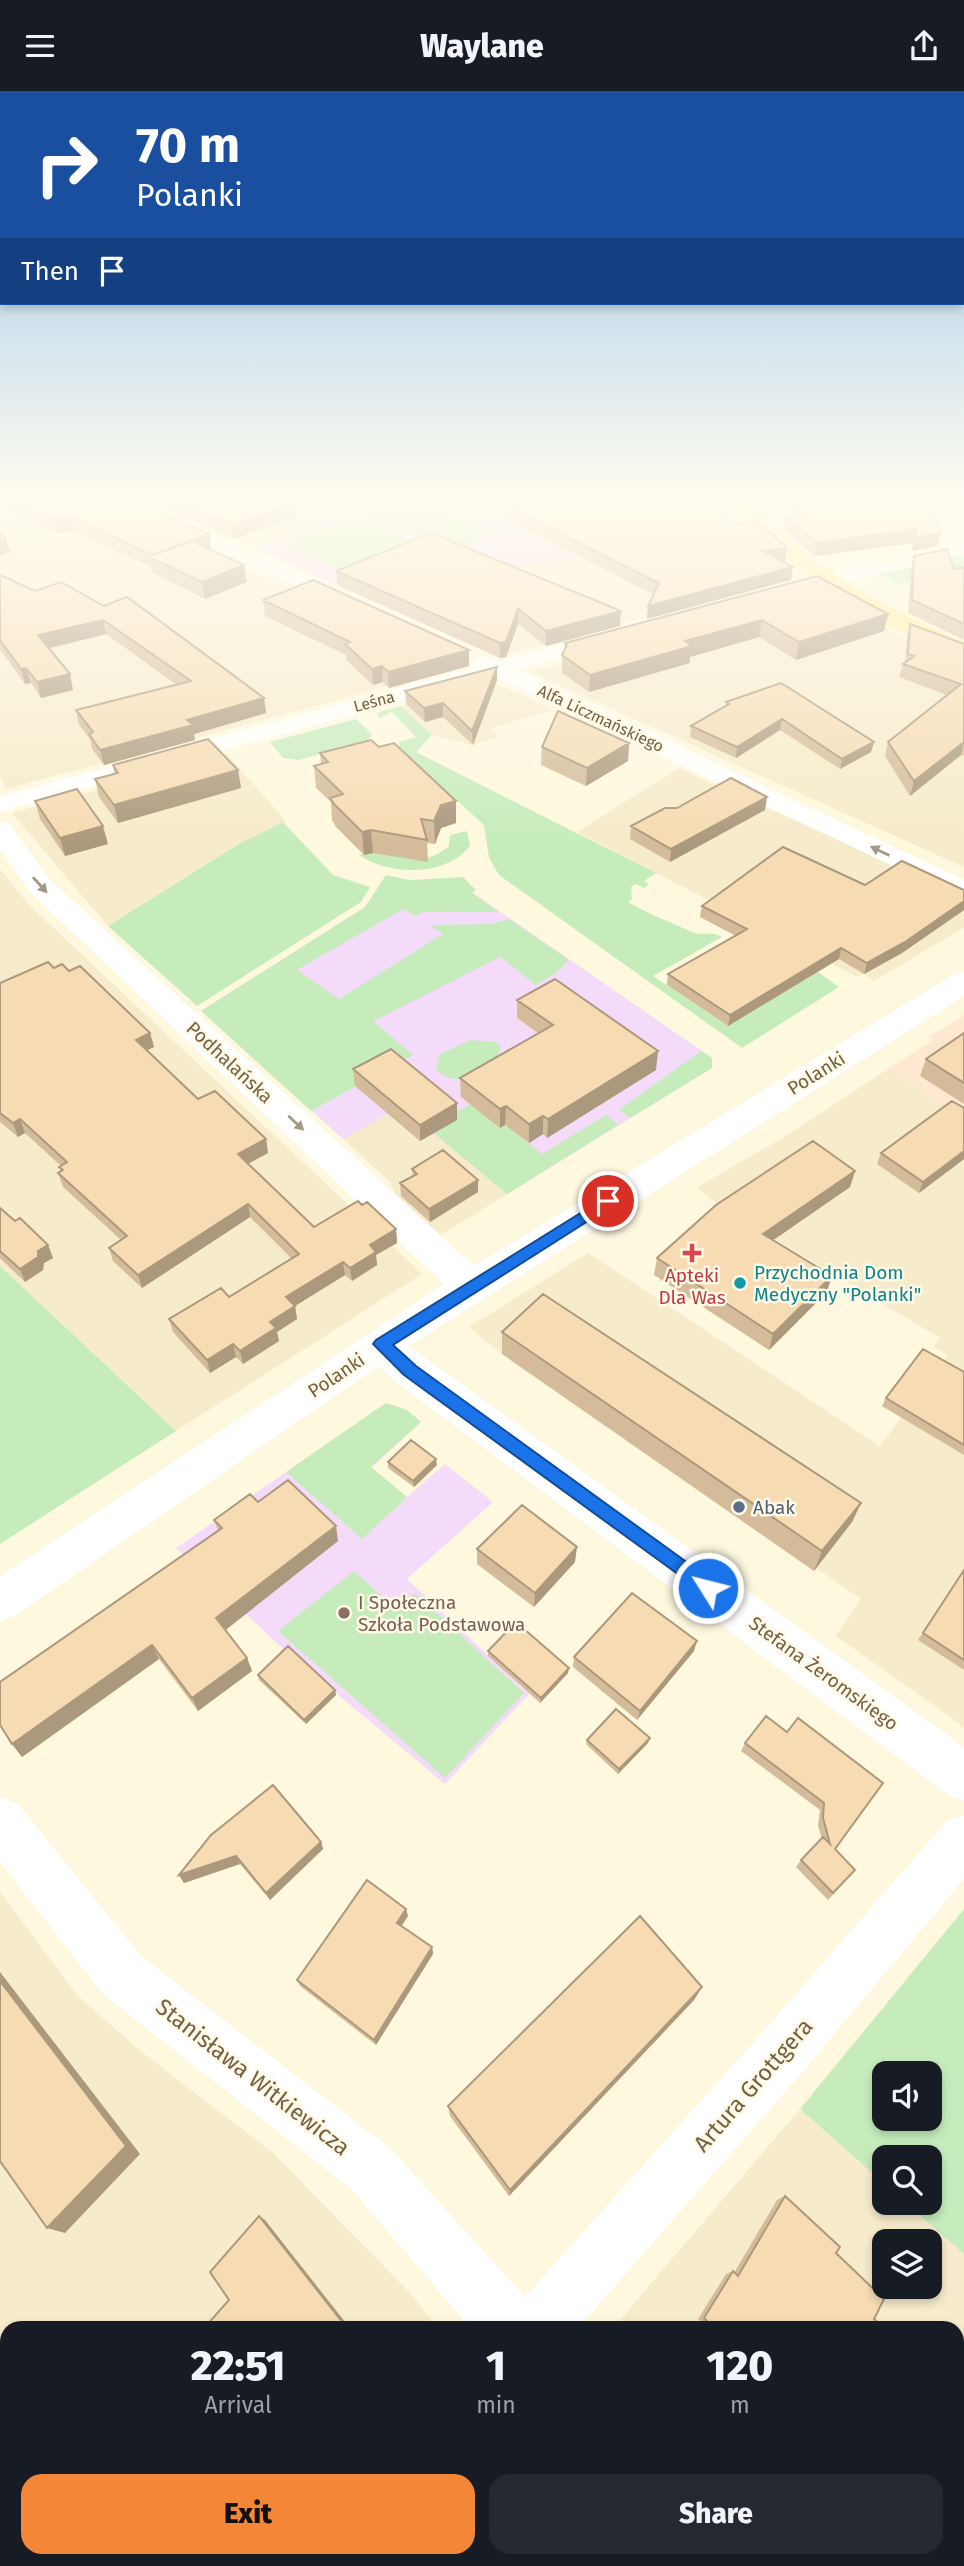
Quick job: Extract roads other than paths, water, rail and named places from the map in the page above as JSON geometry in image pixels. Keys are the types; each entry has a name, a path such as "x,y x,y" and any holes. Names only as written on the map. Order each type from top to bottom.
{"main road":[{"path":"890,614 964,649"}],"street":[{"name":"Leśna","path":"0,804 638,630"},
{"name":"Alfa Liczmańskiego","path":"471,657 964,891"},
{"name":"Podhalańska","path":"0,830 39,885 471,1286"},
{"name":"Polanki","path":"0,1601 471,1286 964,982"},
{"name":"Stefana Żeromskiego","path":"382,1344 410,1371 964,1777"},
{"name":"Stanisława Witkiewicza","path":"0,1822 122,1975 372,2170 505,2321"},
{"name":"Artura Grottgera","path":"544,2321 771,2065 964,1840"}],"place":[{"name":"Apteki Dla Was","path":"692,1253"},
{"name":"Przychodnia Dom Medyczny \"Polanki\"","path":"740,1283"},
{"name":"Abak","path":"739,1507"},
{"name":"I Społeczna Szkoła Podstawowa","path":"344,1613"}]}
